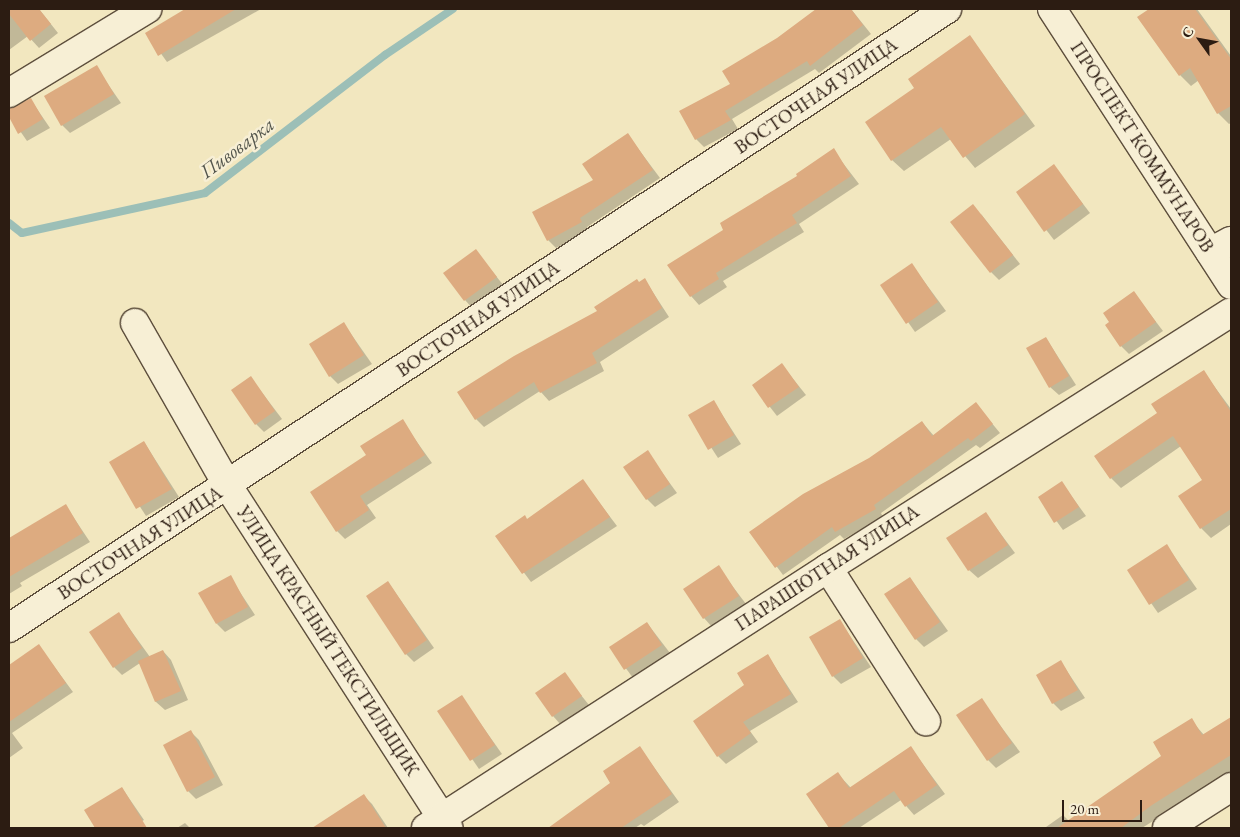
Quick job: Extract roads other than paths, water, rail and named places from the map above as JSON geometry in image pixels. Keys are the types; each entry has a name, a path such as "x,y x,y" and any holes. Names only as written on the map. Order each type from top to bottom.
{"street":[{"path":"9,94 147,9"},
{"name":"ВОСТОЧНАЯ УЛИЦА","path":"9,628 228,486 947,9"},
{"name":"ПРОСПЕКТ КОММУНАРОВ","path":"1052,9 1221,247 1231,285"},
{"name":"ПАРАШЮТНАЯ УЛИЦА","path":"438,825 828,568 1231,312"},
{"name":"УЛИЦА КРАСНЫЙ ТЕКСТИЛЬЩИК","path":"135,323 228,486 438,825"},
{"path":"828,568 926,721"},
{"path":"1167,828 1231,787"}],"waterway":[{"name":"Пивоварка","path":"9,223 22,233 205,193 385,55 453,9"}]}
